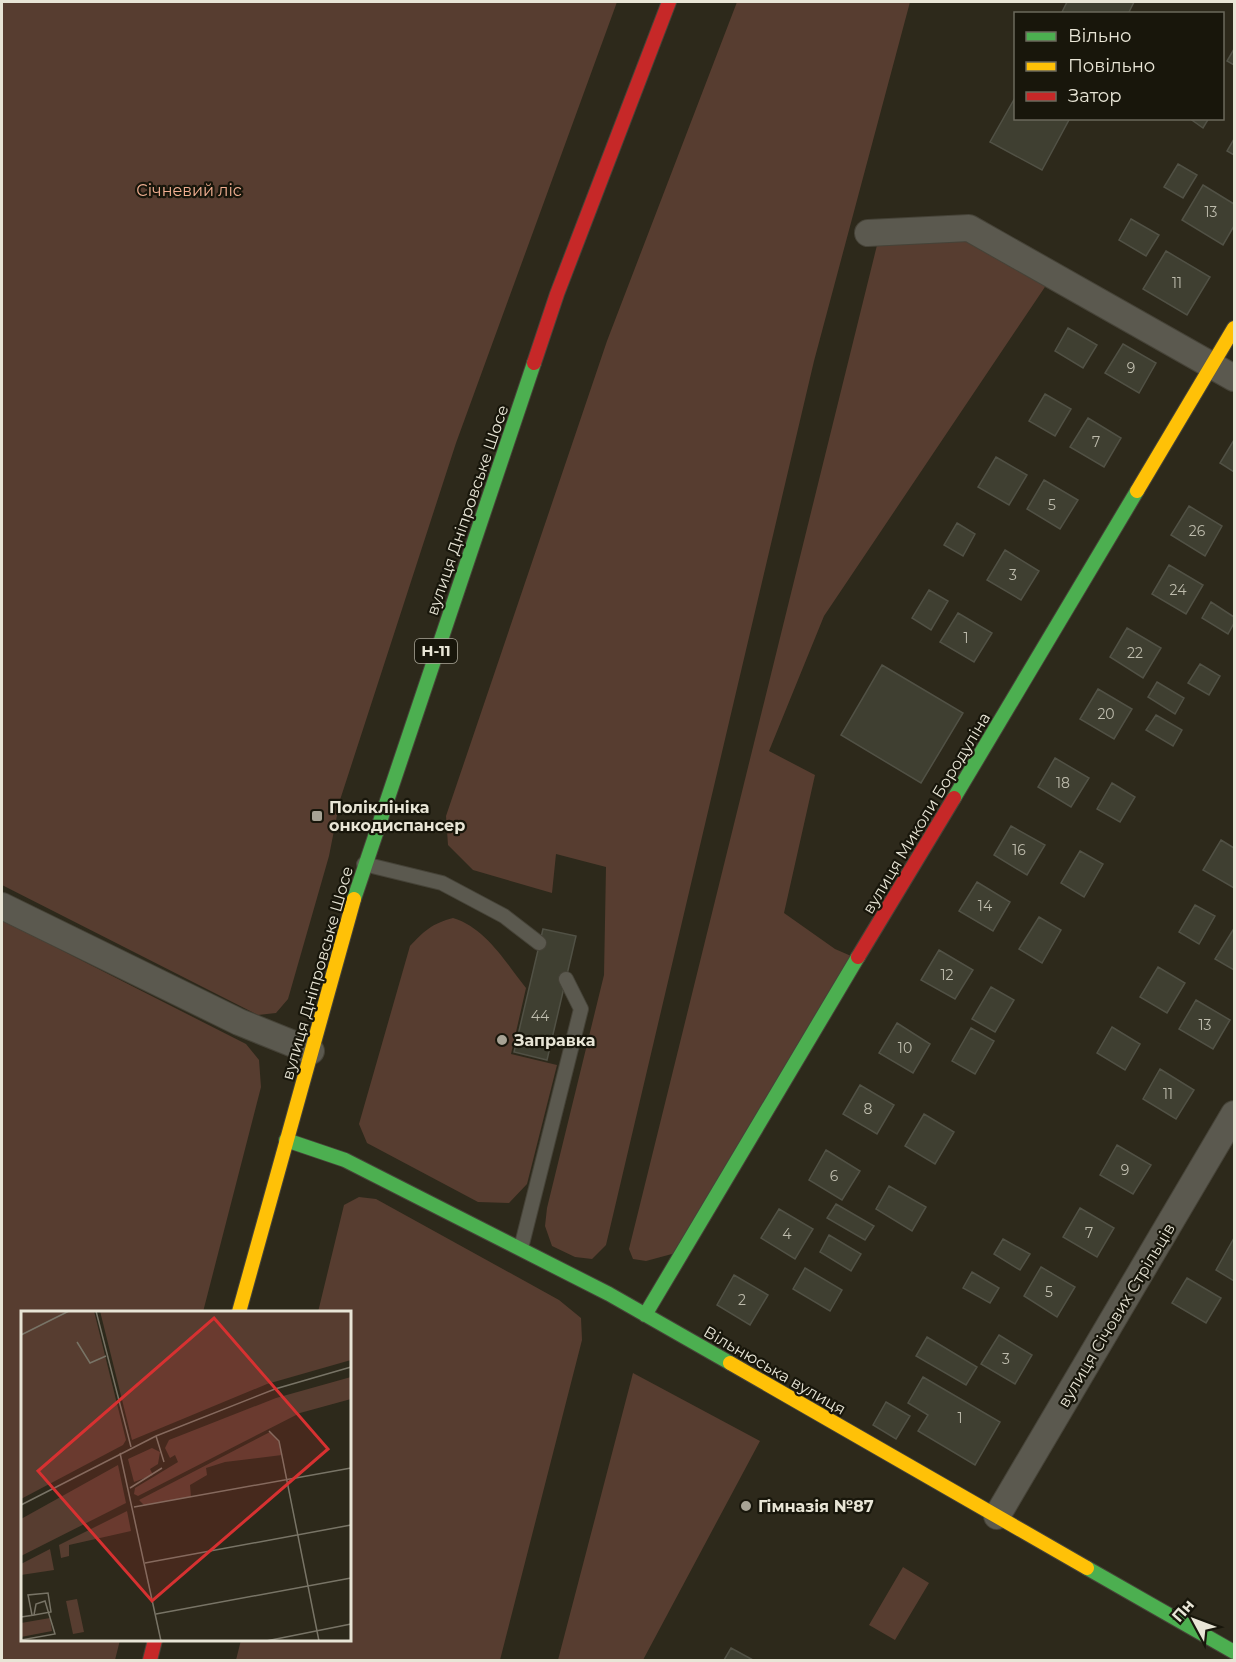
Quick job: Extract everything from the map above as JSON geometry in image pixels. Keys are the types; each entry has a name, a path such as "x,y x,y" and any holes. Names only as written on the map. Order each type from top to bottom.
{"street":[{"name":"вулиця Дніпровське Шосе","path":"239,1311 364,864 557,294 669,2"},
{"path":"868,233 969,228 1234,378"},
{"name":"вулиця Миколи Бородуліна","path":"645,1315 1234,328"},
{"path":"2,906 239,1022 311,1051"},
{"name":"вулиця Січових Стрільців","path":"996,1516 1234,1114"},
{"name":"Вільнюська вулиця","path":"286,1140 345,1160 521,1248 645,1315 1234,1652"},
{"path":"150,1660 155,1641"}],"lane":[{"path":"364,864 442,884 504,916 540,943"},
{"path":"521,1248 581,1009 566,979"}],"green space":[{"name":"Січневий ліс","path":"2,2 617,2 456,443 340,800 329,856 288,999 276,1013 258,1015 2,885"},
{"path":"737,2 910,2 814,361 606,1245 592,1259 575,1257 552,1246 545,1226 547,1208 604,975 606,867 556,854 552,893 473,870 448,845 446,816 607,341"},
{"path":"969,228 1053,275 824,616 769,751 815,775 784,913 835,949 858,959 683,1251 646,1261 633,1259 629,1249 880,233"},
{"path":"453,918 465,923 485,938 526,988 511,1054 557,1065 527,1184 509,1203 478,1202 367,1143 359,1124 410,946 429,928"},
{"path":"2,920 246,1044 259,1060 261,1087 203,1311 21,1311 21,1641 120,1641 115,1660 2,1660"},
{"path":"359,1197 376,1199 559,1300 581,1318 582,1340 500,1660 236,1660 241,1641 351,1641 351,1311 318,1311 344,1205"},
{"path":"633,1373 760,1441 643,1660 558,1660"},
{"path":"903,1567 929,1583 895,1640 869,1625"}],"building":[{"path":"1067,2 1134,2 1129,12 1062,12"},
{"path":"1234,49 1234,65 1227,61"},
{"path":"1014,100 1014,120 1069,120 1042,170 990,142"},
{"path":"1192,120 1208,120 1203,128"},
{"path":"1234,139 1234,155 1227,151"},
{"path":"1178,164 1197,175 1183,198 1164,187"},
{"path":"1203,185 1234,204 1234,226 1223,245 1182,220"},
{"path":"1131,219 1159,235 1146,256 1119,240"},
{"path":"1166,251 1210,277 1187,315 1143,289"},
{"path":"1068,328 1097,345 1083,368 1055,351"},
{"path":"1123,344 1156,363 1139,393 1105,373"},
{"path":"1045,394 1071,409 1055,436 1029,421"},
{"path":"1088,418 1121,438 1104,467 1070,447"},
{"path":"1234,440 1234,472 1220,463"},
{"path":"996,457 1027,475 1009,505 978,487"},
{"path":"1044,480 1078,500 1060,529 1027,509"},
{"path":"1189,506 1222,526 1205,556 1171,535"},
{"path":"957,523 975,534 963,556 944,545"},
{"path":"1005,550 1039,571 1021,600 987,580"},
{"path":"1169,565 1203,585 1186,614 1152,594"},
{"path":"929,590 948,601 931,630 912,618"},
{"path":"1211,602 1234,617 1234,623 1228,634 1202,618"},
{"path":"958,613 992,633 974,662 940,642"},
{"path":"1127,628 1161,648 1143,678 1110,657"},
{"path":"1200,664 1220,676 1209,695 1188,683"},
{"path":"882,665 963,713 921,783 841,735"},
{"path":"1157,682 1184,698 1175,714 1148,697"},
{"path":"1098,689 1132,709 1114,739 1080,719"},
{"path":"1156,715 1182,730 1173,746 1146,730"},
{"path":"1055,758 1089,778 1071,807 1038,787"},
{"path":"1112,783 1135,797 1120,822 1097,809"},
{"path":"1011,826 1045,845 1027,875 994,855"},
{"path":"1221,840 1234,848 1234,888 1203,870"},
{"path":"1080,851 1103,864 1084,897 1061,883"},
{"path":"977,882 1010,902 993,931 959,911"},
{"path":"1195,905 1215,916 1199,944 1179,932"},
{"path":"1039,917 1061,930 1042,963 1019,949"},
{"path":"543,929 576,936 547,1060 514,1052"},
{"path":"1234,931 1234,970 1215,959"},
{"path":"939,950 973,970 955,999 921,980"},
{"path":"1158,967 1185,983 1167,1013 1140,997"},
{"path":"991,987 1014,1000 995,1032 972,1019"},
{"path":"1196,1000 1230,1020 1213,1049 1179,1029"},
{"path":"897,1023 930,1044 913,1073 879,1053"},
{"path":"1112,1027 1140,1044 1125,1070 1097,1053"},
{"path":"971,1028 994,1041 975,1074 952,1061"},
{"path":"1160,1069 1194,1090 1176,1119 1143,1099"},
{"path":"860,1085 894,1105 877,1134 843,1114"},
{"path":"924,1114 954,1132 935,1164 905,1146"},
{"path":"1117,1145 1151,1165 1133,1194 1100,1175"},
{"path":"826,1150 860,1171 842,1200 809,1180"},
{"path":"889,1186 926,1207 912,1231 876,1209"},
{"path":"836,1204 874,1226 865,1240 827,1218"},
{"path":"1080,1208 1114,1228 1097,1257 1063,1237"},
{"path":"779,1209 813,1229 795,1259 761,1238"},
{"path":"829,1235 861,1254 851,1271 820,1252"},
{"path":"1234,1238 1234,1281 1216,1270"},
{"path":"1003,1239 1030,1254 1020,1270 994,1254"},
{"path":"1041,1267 1075,1287 1057,1317 1024,1296"},
{"path":"805,1268 842,1290 830,1311 793,1289"},
{"path":"972,1272 999,1288 990,1303 963,1288"},
{"path":"734,1275 768,1295 750,1325 717,1305"},
{"path":"1187,1278 1221,1298 1206,1323 1172,1303"},
{"path":"999,1335 1032,1355 1015,1384 981,1364"},
{"path":"927,1337 977,1367 966,1385 916,1356"},
{"path":"923,1377 1000,1422 975,1465 918,1431 928,1415 908,1403"},
{"path":"886,1402 910,1416 896,1439 873,1425"},
{"path":"731,1648 753,1660 724,1660"}],"traffic: fast":[{"path":"354,899 534,363"},
{"path":"954,798 1137,491"},
{"path":"645,1315 858,957"},
{"path":"286,1140 345,1160 609,1294 730,1363"},
{"path":"1087,1568 1234,1652"}],"traffic: slow":[{"path":"1137,491 1234,328"},
{"path":"239,1311 354,899"},
{"path":"730,1363 1087,1568"}],"traffic: jam":[{"path":"534,363 557,294 669,2"},
{"path":"858,957 954,798"},
{"path":"150,1660 155,1641"}],"place":[{"name":"Поліклініка онкодиспансер","path":"317,816"},
{"name":"Заправка","path":"502,1040"},
{"name":"Гімназія №87","path":"746,1506"}]}
